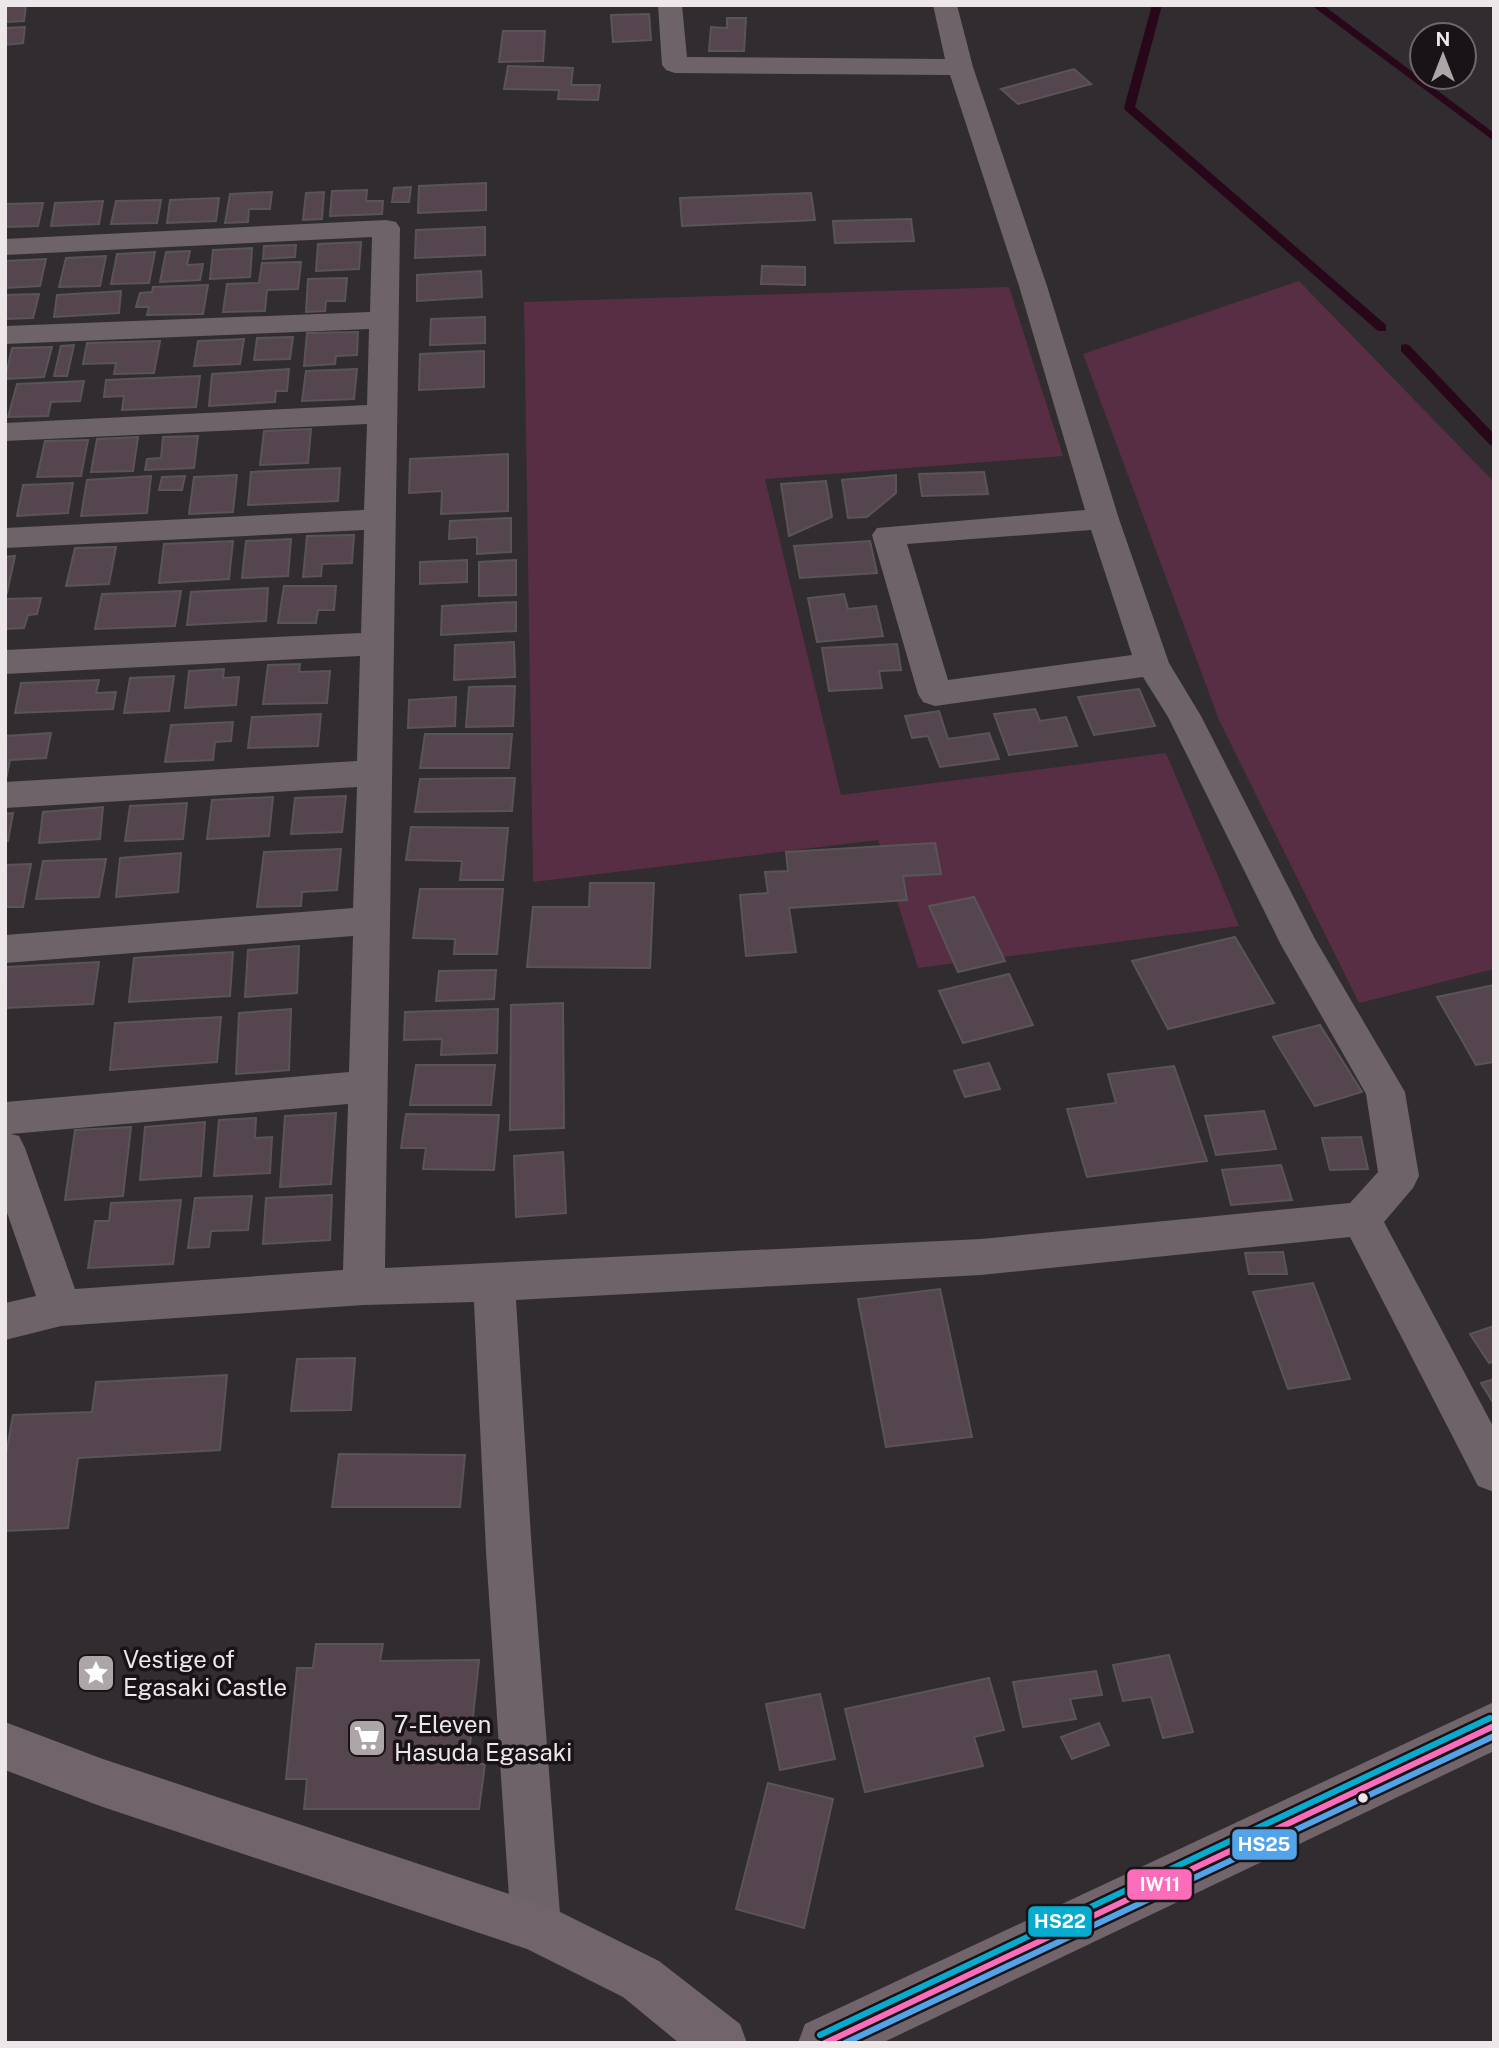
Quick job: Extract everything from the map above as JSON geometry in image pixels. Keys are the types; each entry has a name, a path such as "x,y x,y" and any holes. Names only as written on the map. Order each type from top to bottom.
{"street":[{"path":"670,5 674,65 960,67"},
{"path":"5,1322 61,1308 363,1287 494,1283 981,1257 1361,1219 1399,1176 1385,1093 1300,945 1184,716 1152,664 1103,519 1032,286 960,67 945,5"},
{"path":"5,247 386,228 363,1287"},
{"path":"5,335 384,320"},
{"path":"5,432 382,414"},
{"path":"5,538 380,519"},
{"path":"1103,519 888,535 935,694 1152,664"},
{"path":"5,662 377,644"},
{"path":"5,795 374,773"},
{"path":"5,949 371,921"},
{"path":"5,1118 368,1086"},
{"path":"5,1148 61,1308"},
{"path":"1361,1219 1494,1472"},
{"path":"494,1283 509,1552 536,1927"},
{"path":"824,2043 1494,1726"},
{"path":"5,1746 100,1782 536,1927 641,1979 721,2043"}],"shaded area":[{"path":"1299,281 1494,482 1494,969 1359,1003 1219,720 1083,354"},
{"path":"1009,287 1063,456 765,479 841,795 1166,753 1239,926 918,968 878,840 533,882 524,302"}],"building":[{"path":"5,5 26,5 24,21 5,22"},
{"path":"649,14 651,40 613,42 611,15"},
{"path":"727,18 746,18 744,51 709,51 711,27 727,28"},
{"path":"25,27 23,43 5,45 5,28"},
{"path":"503,31 545,31 543,61 499,62"},
{"path":"508,66 573,68 571,85 600,85 598,100 558,99 559,90 504,89"},
{"path":"1074,69 1091,84 1018,104 1001,89"},
{"path":"486,183 486,210 418,213 419,186"},
{"path":"411,187 409,202 392,202 394,188"},
{"path":"367,190 366,201 383,201 382,214 330,216 332,191"},
{"path":"272,192 270,209 249,209 248,222 225,223 230,194"},
{"path":"324,192 322,219 303,220 306,193"},
{"path":"811,193 815,220 682,226 680,198"},
{"path":"219,198 216,221 167,223 170,200"},
{"path":"161,200 157,223 111,224 116,201"},
{"path":"103,201 99,224 51,226 55,203"},
{"path":"43,203 38,226 5,227 5,204"},
{"path":"911,219 914,241 835,243 833,221"},
{"path":"485,227 485,255 415,258 416,230"},
{"path":"361,242 359,269 316,271 318,244"},
{"path":"296,245 295,257 263,259 264,246"},
{"path":"252,248 250,277 210,279 213,250"},
{"path":"190,251 187,265 203,264 200,280 160,282 166,252"},
{"path":"155,252 149,283 111,284 117,254"},
{"path":"106,256 100,286 59,287 66,258"},
{"path":"46,259 40,286 5,288 5,261"},
{"path":"301,262 298,289 267,290 265,311 223,312 227,284 259,283 262,263"},
{"path":"762,266 805,267 805,285 761,284"},
{"path":"481,271 482,297 417,301 417,275"},
{"path":"347,278 345,301 326,301 325,311 306,312 308,279"},
{"path":"208,285 203,314 147,315 149,307 136,307 140,293 152,292 153,287"},
{"path":"121,291 119,313 54,317 57,295"},
{"path":"39,294 33,318 5,319 5,295"},
{"path":"485,317 485,343 430,345 431,319"},
{"path":"358,332 357,355 336,356 335,364 304,366 307,333"},
{"path":"293,337 290,359 254,360 257,338"},
{"path":"244,339 240,364 194,366 198,341"},
{"path":"160,341 154,373 114,374 116,363 83,364 87,343"},
{"path":"74,345 67,376 54,376 61,346"},
{"path":"52,347 44,377 5,379 12,348"},
{"path":"484,351 484,387 419,390 420,354"},
{"path":"289,369 287,391 276,391 275,402 209,406 212,374"},
{"path":"357,369 354,399 302,401 306,371"},
{"path":"200,376 196,407 122,410 124,396 104,397 106,380"},
{"path":"84,381 80,401 51,402 48,416 8,417 17,384"},
{"path":"311,429 308,463 260,465 264,431"},
{"path":"198,436 194,468 145,470 147,459 161,458 163,437"},
{"path":"138,437 133,471 91,472 97,439"},
{"path":"88,440 81,476 37,477 45,441"},
{"path":"508,454 508,511 441,514 442,491 409,493 410,459"},
{"path":"340,468 338,501 248,505 251,472"},
{"path":"984,472 988,494 922,496 919,474"},
{"path":"237,475 233,512 189,514 194,477"},
{"path":"896,475 896,493 867,517 848,518 842,480"},
{"path":"151,476 147,513 81,516 87,480"},
{"path":"185,476 182,490 159,490 162,477"},
{"path":"826,481 832,517 789,536 781,484"},
{"path":"73,483 68,513 17,516 23,485"},
{"path":"511,518 511,552 477,554 477,537 449,539 450,521"},
{"path":"354,535 352,563 322,564 321,576 303,577 307,536"},
{"path":"291,539 288,576 242,578 246,541"},
{"path":"233,541 229,579 159,583 164,544"},
{"path":"870,541 877,573 800,578 794,546"},
{"path":"116,547 109,584 66,586 75,548"},
{"path":"15,556 7,593 5,593 5,557"},
{"path":"467,560 467,582 420,584 420,562"},
{"path":"516,560 516,595 479,596 479,562"},
{"path":"284,586 336,586 334,610 318,610 316,623 278,623"},
{"path":"268,588 266,621 187,625 191,592"},
{"path":"181,591 175,626 95,629 102,594"},
{"path":"844,594 848,609 876,606 883,636 817,642 808,598"},
{"path":"41,598 37,614 28,615 24,628 5,629 5,599"},
{"path":"516,602 516,631 441,635 442,606"},
{"path":"514,642 515,677 454,680 455,645"},
{"path":"897,644 901,670 879,671 882,688 829,691 822,648"},
{"path":"300,664 299,672 330,671 327,703 263,704 268,665"},
{"path":"224,669 223,678 239,677 236,705 185,708 189,671"},
{"path":"174,676 169,711 124,713 130,678"},
{"path":"99,680 96,693 116,692 113,709 15,713 21,683"},
{"path":"515,686 513,726 466,727 469,687"},
{"path":"1139,689 1155,726 1094,735 1078,697"},
{"path":"456,697 455,726 408,728 409,700"},
{"path":"1035,709 1040,721 1066,717 1077,746 1009,755 994,714"},
{"path":"939,711 948,739 989,733 999,759 940,767 928,736 912,738 905,716"},
{"path":"321,714 318,746 248,748 252,717"},
{"path":"233,722 231,741 215,742 213,760 165,762 171,725"},
{"path":"51,733 46,758 10,760 5,784 5,736"},
{"path":"425,734 512,734 509,768 420,768"},
{"path":"515,778 512,811 415,812 420,779"},
{"path":"346,796 342,832 291,834 295,798"},
{"path":"273,797 269,836 207,839 212,800"},
{"path":"187,803 183,839 125,841 130,806"},
{"path":"103,807 100,839 39,843 43,812"},
{"path":"13,813 8,841 5,841 5,814"},
{"path":"411,827 508,828 503,880 460,880 462,861 406,860"},
{"path":"935,843 941,874 903,876 907,900 789,908 796,952 746,956 740,895 768,893 765,872 788,871 786,852"},
{"path":"341,849 337,890 302,892 301,906 257,907 264,852"},
{"path":"181,853 178,892 116,897 120,858"},
{"path":"106,859 99,897 36,899 43,861"},
{"path":"31,864 23,907 5,907 5,865"},
{"path":"590,883 654,883 650,968 527,967 533,907 589,907"},
{"path":"420,889 503,889 497,954 454,954 455,939 413,938"},
{"path":"974,897 1005,961 958,972 929,906"},
{"path":"1235,937 1274,1003 1168,1029 1132,961"},
{"path":"299,946 297,993 245,997 248,950"},
{"path":"233,952 230,996 129,1002 134,958"},
{"path":"99,962 93,1004 5,1008 7,967"},
{"path":"496,970 494,999 436,1001 439,971"},
{"path":"1009,974 1033,1025 963,1043 939,991"},
{"path":"1494,985 1494,1062 1476,1065 1437,997"},
{"path":"563,1003 564,1128 510,1130 511,1005"},
{"path":"291,1009 289,1070 236,1074 239,1013"},
{"path":"498,1009 497,1053 441,1055 442,1039 404,1040 405,1012"},
{"path":"221,1017 217,1062 110,1070 115,1023"},
{"path":"1320,1025 1362,1092 1315,1106 1273,1037"},
{"path":"989,1063 1000,1089 965,1097 954,1071"},
{"path":"416,1065 495,1065 491,1105 410,1105"},
{"path":"1174,1066 1207,1161 1087,1177 1067,1109 1116,1103 1108,1074"},
{"path":"1264,1111 1276,1149 1216,1155 1205,1116"},
{"path":"336,1113 331,1184 280,1187 285,1116"},
{"path":"406,1114 499,1115 494,1170 423,1169 426,1148 401,1148"},
{"path":"256,1118 255,1138 272,1137 270,1173 214,1176 219,1120"},
{"path":"205,1122 201,1176 140,1180 145,1127"},
{"path":"131,1127 123,1196 65,1200 75,1130"},
{"path":"1361,1137 1368,1169 1330,1170 1322,1138"},
{"path":"563,1152 566,1213 516,1217 514,1156"},
{"path":"1281,1165 1292,1200 1231,1205 1222,1170"},
{"path":"332,1195 330,1240 263,1244 266,1198"},
{"path":"252,1196 248,1230 211,1231 209,1247 188,1248 195,1198"},
{"path":"181,1200 173,1264 88,1268 95,1221 109,1221 111,1203"},
{"path":"1283,1252 1287,1274 1249,1274 1245,1253"},
{"path":"1313,1283 1350,1379 1288,1389 1253,1292"},
{"path":"940,1289 972,1437 886,1447 858,1299"},
{"path":"1494,1326 1494,1361 1489,1363 1470,1334"},
{"path":"355,1358 351,1410 291,1411 297,1359"},
{"path":"227,1375 220,1450 78,1458 68,1528 5,1531 5,1460 13,1415 92,1412 96,1382"},
{"path":"1494,1379 1494,1404 1481,1383"},
{"path":"339,1454 465,1455 460,1507 332,1507"},
{"path":"316,1644 383,1644 380,1661 479,1660 468,1764 485,1764 479,1809 304,1809 307,1779 286,1779 297,1668 313,1668"},
{"path":"1169,1655 1193,1732 1163,1738 1151,1697 1123,1701 1113,1665"},
{"path":"1096,1671 1102,1695 1070,1699 1076,1719 1023,1727 1013,1682"},
{"path":"989,1678 1004,1730 974,1737 983,1766 865,1792 845,1709"},
{"path":"820,1694 835,1759 780,1770 766,1704"},
{"path":"1099,1723 1109,1745 1072,1759 1061,1737"},
{"path":"768,1783 833,1799 804,1928 736,1909"}],"waterway":[{"path":"1157,5 1129,108 1382,328"},
{"path":"1316,5 1494,138"},
{"path":"1405,348 1494,442"}],"transit line":[{"name":"HS22","path":"820,2035 1490,1718"},
{"name":"IW11","path":"825,2043 1494,1726"},
{"name":"HS25","path":"845,2043 1494,1736"}],"place":[{"name":"Vestige of Egasaki Castle","path":"96,1673"},
{"name":"7-Eleven Hasuda Egasaki","path":"367,1738"}]}
